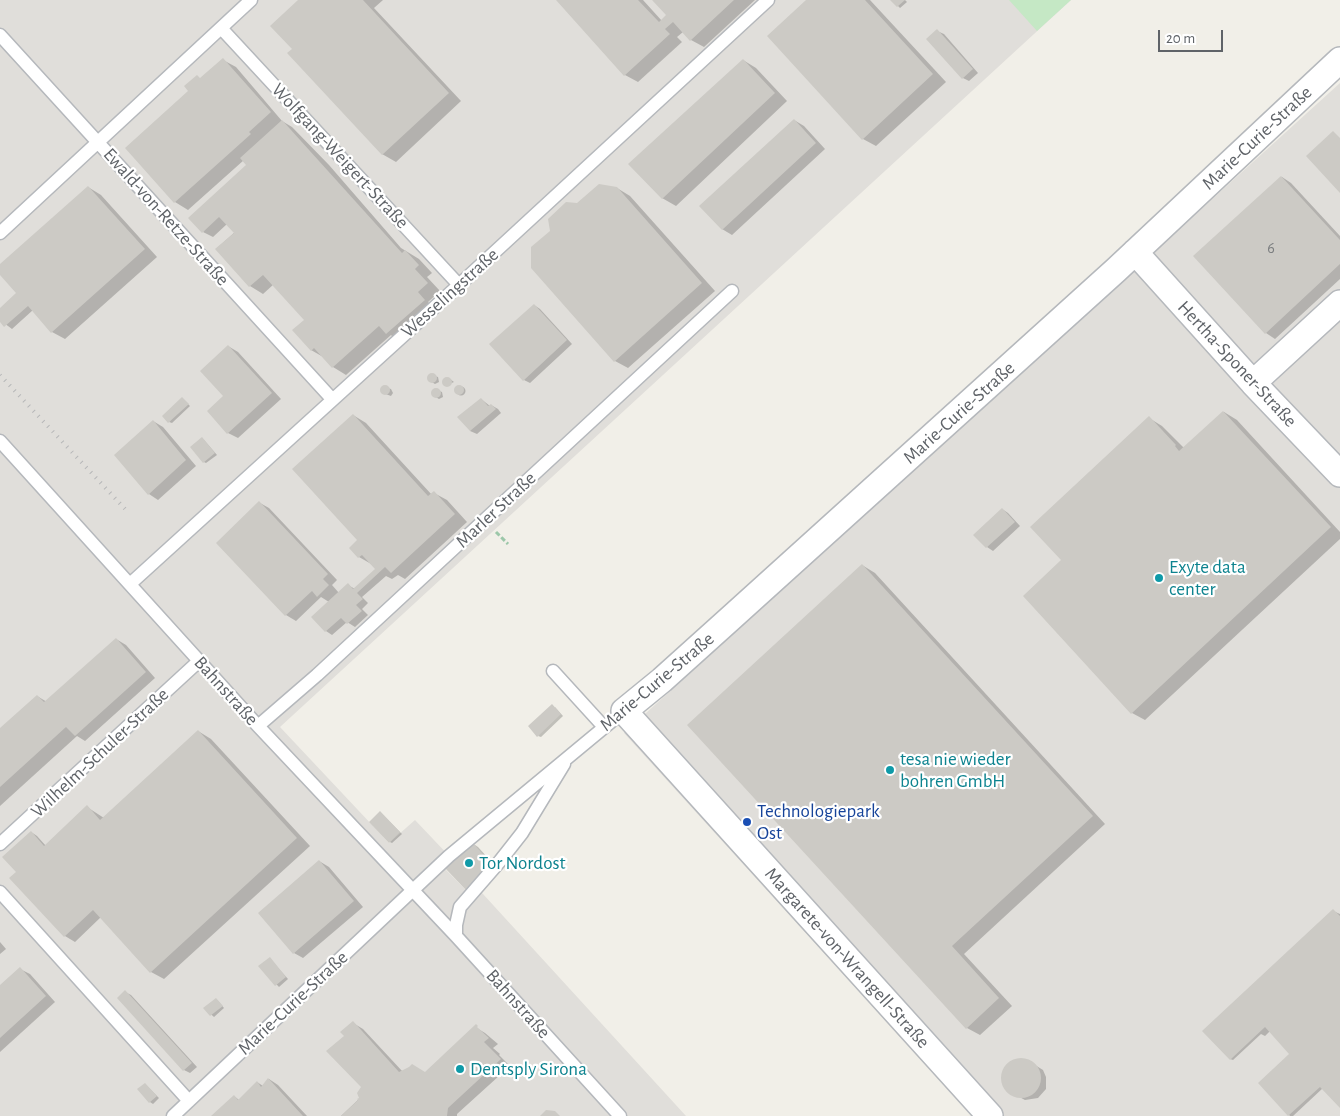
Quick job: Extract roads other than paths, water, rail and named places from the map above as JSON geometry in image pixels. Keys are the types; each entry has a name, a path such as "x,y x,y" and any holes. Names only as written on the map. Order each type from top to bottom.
{"street":[{"name":"Marie-Curie-Straße","path":"624,711 726,623 1135,252 1340,60"},
{"name":"Hertha-Sponer-Straße","path":"1135,252 1253,383 1340,474"},
{"path":"1253,383 1340,303"},
{"name":"Margarete-von-Wrangell-Straße","path":"624,711 990,1116"}],"lane":[{"path":"0,233 251,0"},
{"name":"Wesselingstraße","path":"130,584 459,285 768,0"},
{"name":"Wolfgang-Weigert-Straße","path":"221,28 459,285"},
{"name":"Ewald-von-Retze-Straße","path":"0,35 332,399"},
{"name":"Marler Straße","path":"258,726 317,675 732,291"},
{"name":"Bahnstraße","path":"0,442 258,726 456,936 620,1116"},
{"name":"Wilhelm-Schuler-Straße","path":"0,844 199,661"},
{"path":"553,671 604,727"},
{"name":"Marie-Curie-Straße","path":"172,1116 450,856 624,711"},
{"path":"456,936 456,925 460,907 522,833 569,756"},
{"path":"0,892 189,1101"}],"railway":[{"path":"0,375 127,511"}],"place":[{"name":"Exyte data center","path":"1159,578"},
{"name":"tesa nie wieder bohren GmbH","path":"890,770"},
{"name":"Technologiepark Ost","path":"747,822"},
{"name":"Tor Nordost","path":"469,863"},
{"name":"Dentsply Sirona","path":"460,1069"}]}
